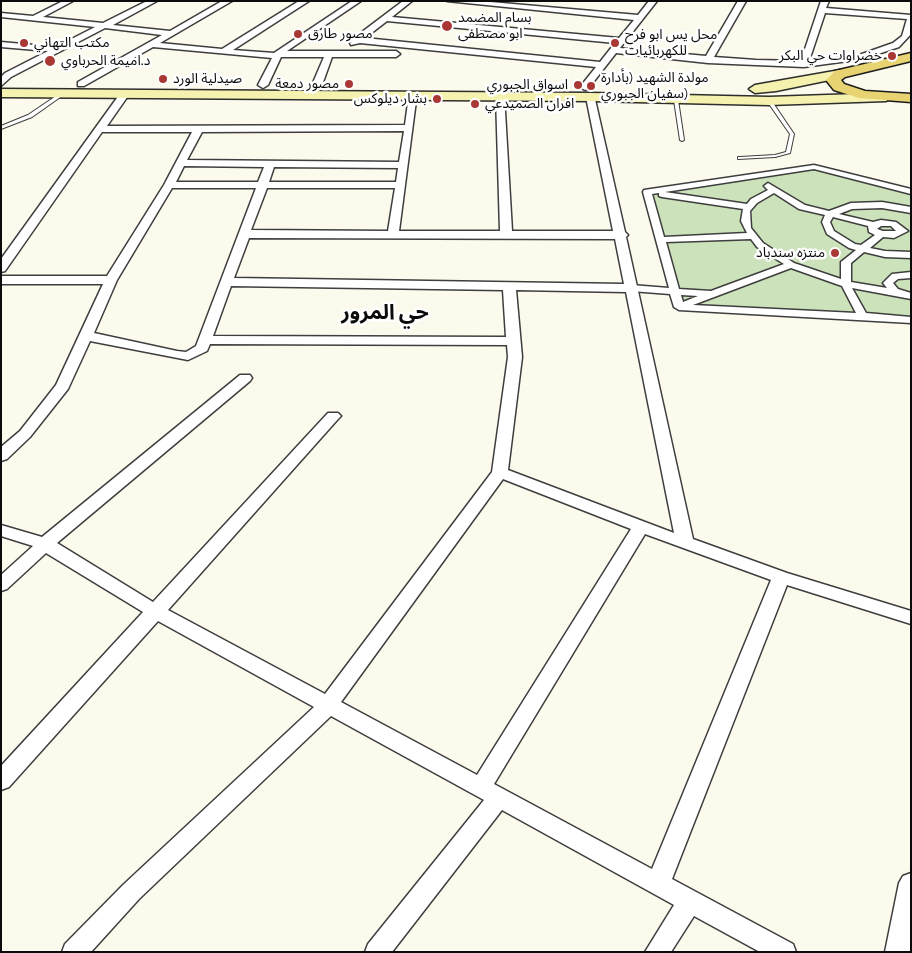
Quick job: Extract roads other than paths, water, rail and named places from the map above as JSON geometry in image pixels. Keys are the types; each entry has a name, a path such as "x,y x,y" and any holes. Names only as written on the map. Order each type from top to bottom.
{"main road":[{"path":"1,93 501,96 588,92 757,89 840,74 910,57"},
{"path":"840,74 833,80 839,87 864,95 911,98"},
{"path":"3,79 81,84 317,85 588,92 676,100 769,101 886,97"},
{"path":"243,94 263,85"}],"street":[{"path":"33,19 69,1"},
{"path":"3,79 152,1"},
{"path":"81,84 228,1"},
{"path":"224,52 305,1"},
{"path":"263,85 277,55 357,1"},
{"path":"340,54 408,1"},
{"path":"451,1 640,18"},
{"path":"653,1 602,65 588,92 622,235 631,288 685,543"},
{"path":"708,60 742,1"},
{"path":"804,64 825,1"},
{"path":"613,50 708,60 804,64 860,57 896,45 906,37 911,17 822,10"},
{"path":"1,15 170,33"},
{"path":"386,19 621,41"},
{"path":"357,40 476,54 602,65"},
{"path":"1,44 58,50"},
{"path":"150,44 224,52 277,55 476,54"},
{"path":"317,85 329,54"},
{"path":"1,268 125,93"},
{"path":"393,235 414,95"},
{"path":"501,96 506,235"},
{"path":"1,456 26,434 63,386 111,280 169,185 199,128"},
{"path":"100,129 409,128"},
{"path":"180,163 404,165"},
{"path":"86,336 188,356 202,348 270,164"},
{"path":"647,192 814,167 911,192"},
{"path":"753,177 802,207 872,225 881,223 893,224 902,228 906,234 894,236 881,234 872,230 872,225"},
{"path":"169,185 400,185"},
{"path":"774,190 763,194 748,207 745,220 751,236 760,245 791,265 846,284 906,294"},
{"path":"647,192 748,207"},
{"path":"647,192 679,307"},
{"path":"911,211 882,205 860,205 842,208 830,214 826,222 830,232 842,242 885,254 911,255"},
{"path":"893,224 911,211"},
{"path":"243,234 622,235"},
{"path":"863,316 851,297 846,284 846,262 881,234"},
{"path":"660,240 751,236"},
{"path":"679,307 791,265"},
{"path":"906,294 892,288 889,280 895,276 911,275"},
{"path":"1,280 111,280"},
{"path":"225,282 631,288 714,294"},
{"path":"74,952 131,892 329,704 500,472 515,357 509,286"},
{"path":"679,307 911,320"},
{"path":"205,340 513,341"},
{"path":"1,585 45,544 245,378"},
{"path":"1,781 332,416"},
{"path":"500,472 685,543 781,577 911,618"},
{"path":"377,952 491,792 641,527"},
{"path":"1,530 45,544 155,611 784,952"},
{"path":"658,884 781,577"},
{"path":"897,952 911,884"},
{"path":"657,952 691,900"}],"lane":[{"path":"1,128 30,116 64,93"},
{"path":"676,100 682,140"},
{"path":"740,158 775,156 788,152 792,134 769,101"}],"place":[{"name":"بسام المضمد ابو مصطفى","path":"447,26"},
{"name":"مصور طارق","path":"298,34"},
{"name":"مكتب التهاني","path":"24,43"},
{"name":"محل يس ابو فرح للكهربائيات","path":"615,43"},
{"name":"خضراوات حي البكر","path":"892,56"},
{"name":"د.اميمة الحرباوي","path":"50,61"},
{"name":"صيدلية الورد","path":"163,79"},
{"name":"مصور دمعة","path":"349,84"},
{"name":"اسواق الجبوري","path":"578,85"},
{"name":"مولدة الشهيد (بأدارة سفيان الجبوري)","path":"591,86"},
{"name":"بشار ديلوكس","path":"437,99"},
{"name":"افران الصميدعي","path":"475,104"},
{"name":"منتزه سندباد","path":"835,253"}],"district":[{"name":"حي المرور","path":"385,313"}]}
